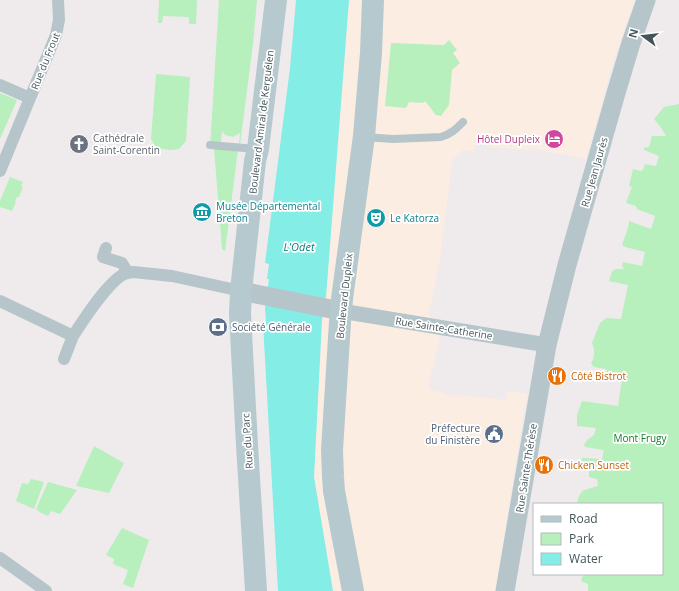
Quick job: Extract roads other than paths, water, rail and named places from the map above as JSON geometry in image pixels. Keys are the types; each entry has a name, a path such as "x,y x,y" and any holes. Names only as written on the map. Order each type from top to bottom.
{"main road":[{"name":"Boulevard Amiral de Kerguélen","path":"241,291 255,161 258,149 276,0"},
{"name":"Boulevard Dupleix","path":"353,591 335,498 333,477 333,309 364,136 371,53 373,0"},
{"name":"Rue du Parc","path":"241,291 240,325 256,591"}],"street":[{"name":"Rue du Frout","path":"0,171 58,29 58,0"},
{"name":"Rue Jean Jaurès","path":"547,345 567,265 616,93 646,0"},
{"path":"0,85 30,98"},
{"path":"106,248 104,257 122,263 128,273"},
{"path":"64,359 73,336 110,285 120,277 133,272 172,276 333,309"},
{"path":"0,301 73,336"},
{"name":"Rue Sainte-Catherine","path":"333,309 547,345"},
{"name":"Rue Sainte-Thérèse","path":"505,591 547,345"},
{"path":"0,558 46,591"}],"lane":[{"path":"364,136 393,139 441,137 454,131 463,122"},
{"path":"210,145 258,149"}],"water":[{"name":"L'Odet","path":"296,0 349,0 326,297 322,320 314,477 333,591 278,591 263,323 266,322 265,308 269,279 267,279 269,264 265,263 290,68"}],"place":[{"name":"Hôtel Dupleix","path":"554,139"},
{"name":"Cathédrale Saint-Corentin","path":"79,144"},
{"name":"Musée Départemental Breton","path":"202,212"},
{"name":"Le Katorza","path":"376,218"},
{"name":"Société Générale","path":"218,327"},
{"name":"Côté Bistrot","path":"557,376"},
{"name":"Préfecture du Finistère","path":"494,434"},
{"name":"Chicken Sunset","path":"544,465"}],"park label":[{"name":"Mont Frugy","path":"640,438"}]}
